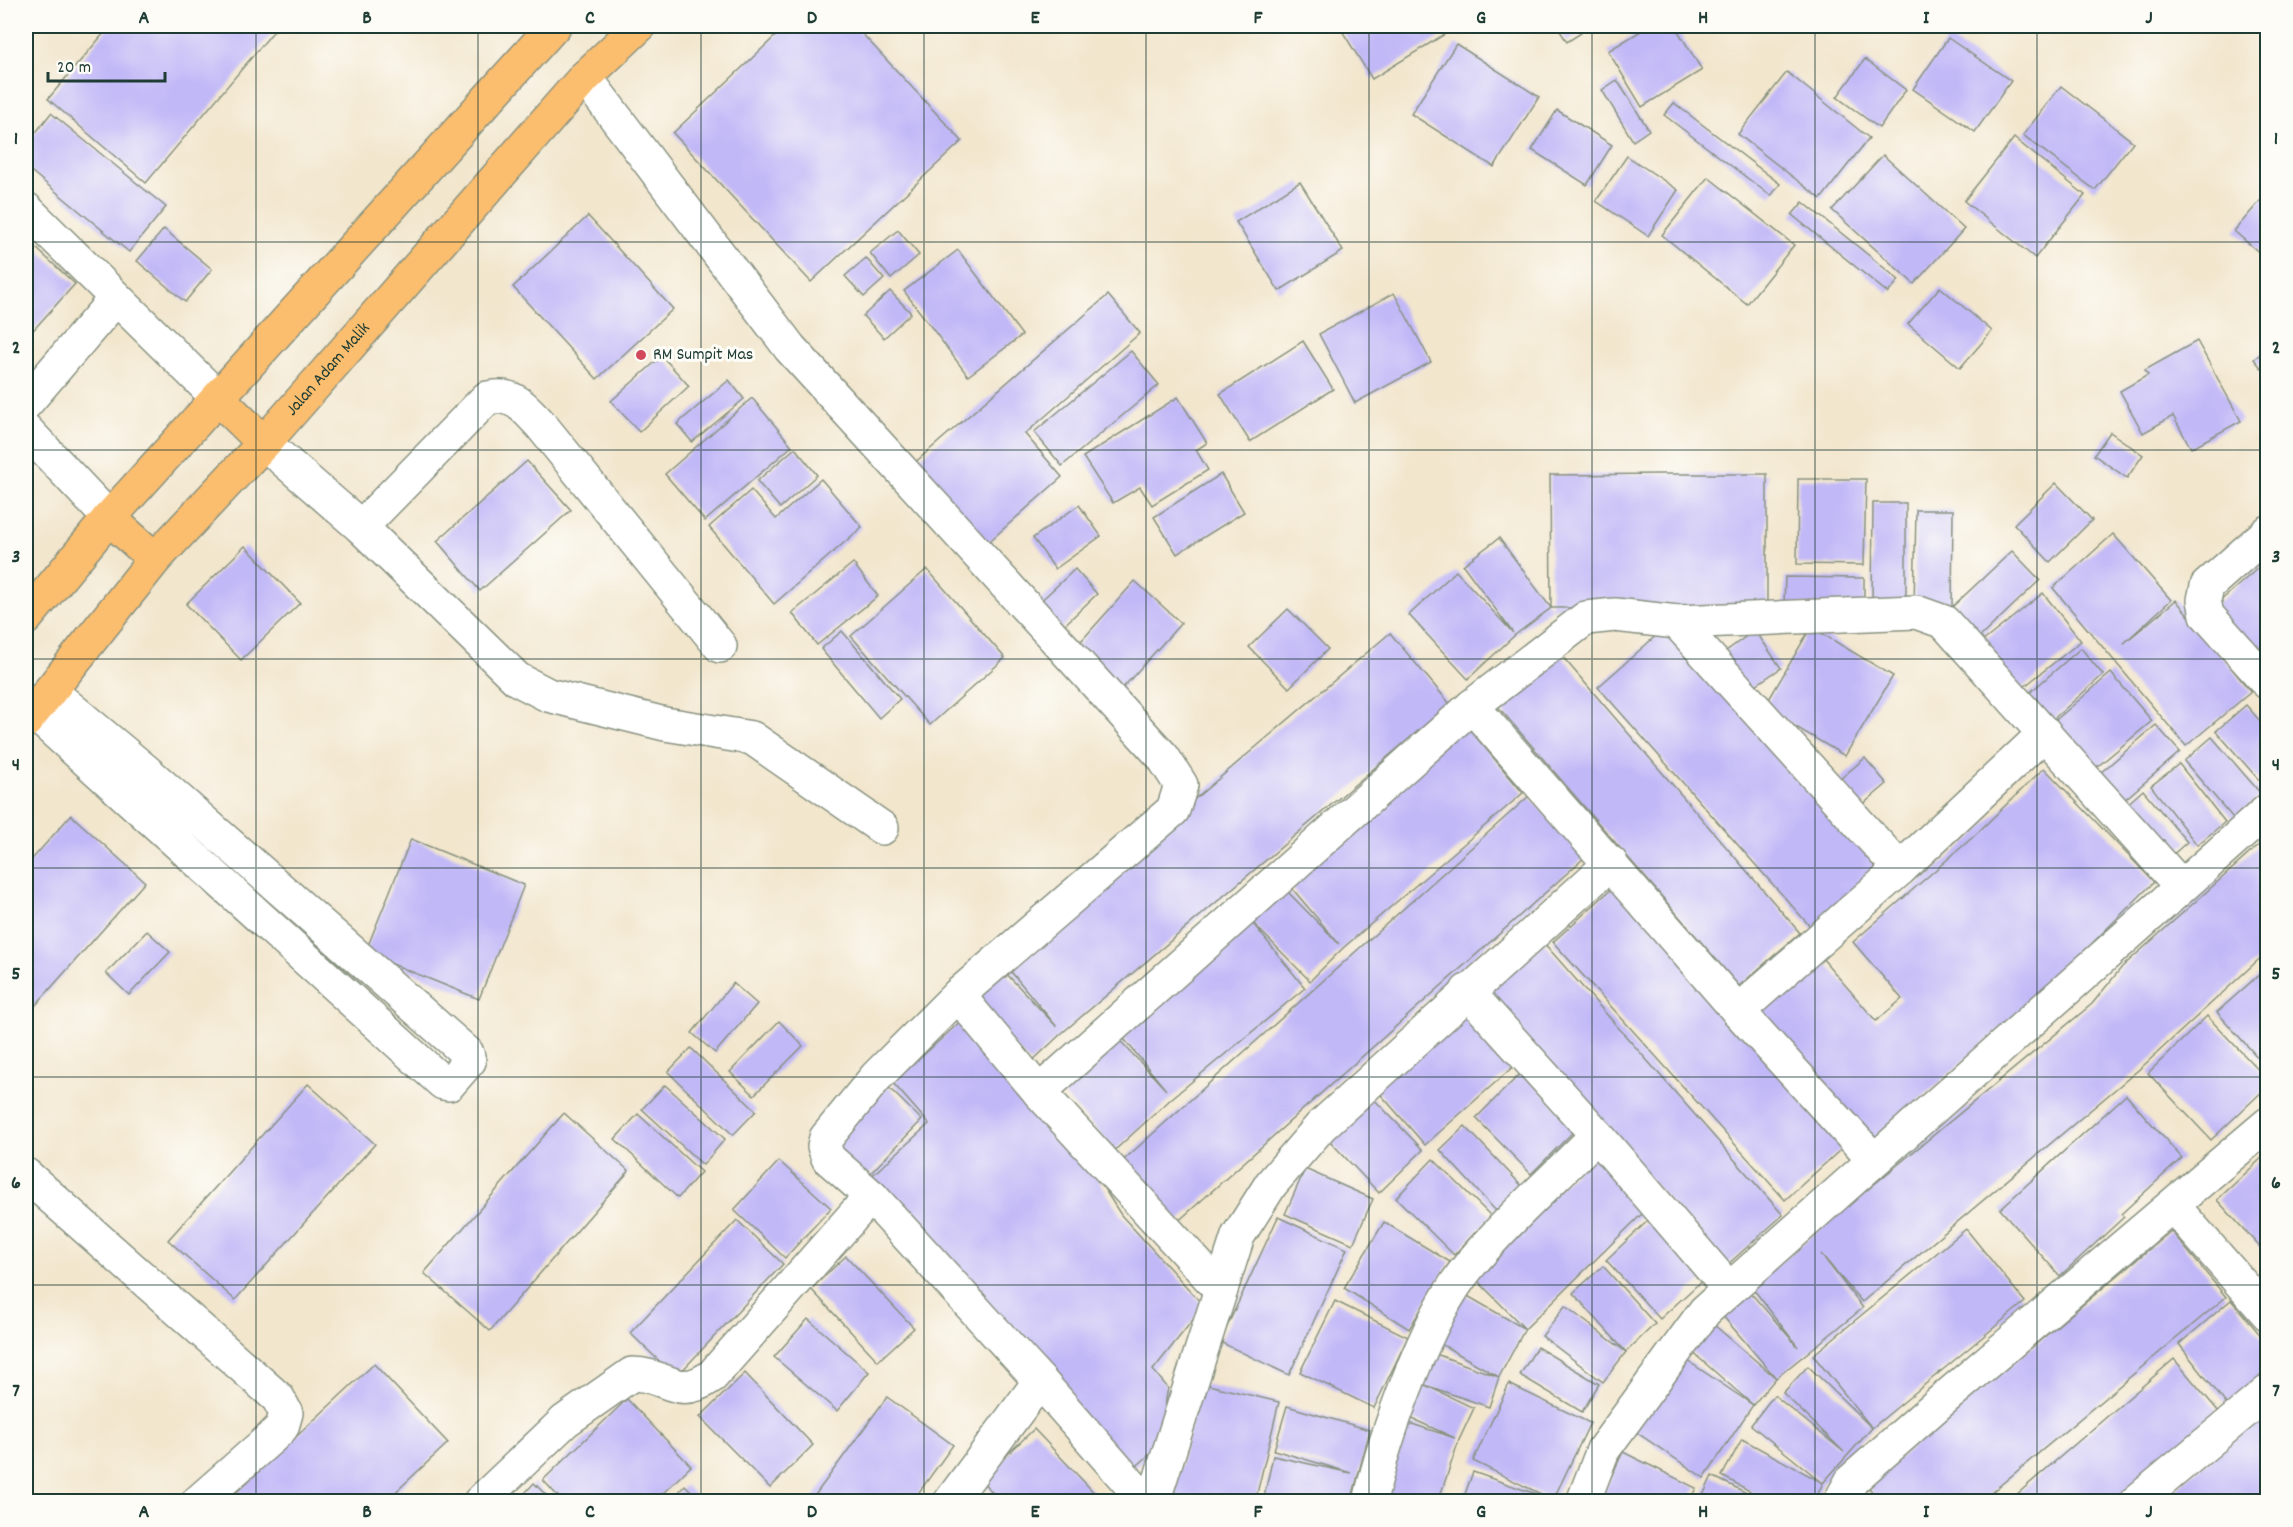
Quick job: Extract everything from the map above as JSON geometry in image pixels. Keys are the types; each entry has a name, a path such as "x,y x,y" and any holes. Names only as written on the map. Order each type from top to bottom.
{"main road":[{"path":"26,618 109,518 554,26"},
{"name":"Jalan Adam Malik","path":"36,708 155,559 264,442 585,77 620,31"},
{"path":"219,399 264,442"},
{"path":"109,518 155,559"}],"street":[{"path":"585,77 790,348 1163,757 1181,785 1173,810 958,995 876,1077 826,1137 824,1146 828,1158 871,1196 1040,1381 1146,1502"},
{"path":"26,208 219,399"},
{"path":"26,404 116,298"},
{"path":"361,527 487,398 506,395 521,404 541,425 720,646"},
{"path":"26,430 109,518"},
{"path":"264,442 361,527 517,679 548,695 665,724 752,738 882,828"},
{"path":"2268,532 2207,586 2204,600 2207,615 2268,683"},
{"path":"1039,1092 1472,706 1586,618 1615,615 1677,622 1916,612 1944,622 2180,885"},
{"path":"1677,622 1900,869"},
{"path":"1472,706 1738,1011 1874,1160"},
{"path":"36,708 112,763 443,1083 448,1084 459,1074 469,1061 466,1053 147,772 112,763"},
{"path":"1738,1011 1900,869 2045,733"},
{"path":"1583,1502 1603,1450 1705,1311 2180,885 2268,810"},
{"path":"1153,1502 1238,1236 1271,1184 1321,1126 1467,991 1611,863"},
{"path":"1467,991 1597,1135 1729,1289"},
{"path":"958,995 1039,1092 1221,1290"},
{"path":"1840,1502 1852,1480 1938,1402 2268,1124"},
{"path":"1370,1502 1400,1403 1438,1314 1468,1267 1597,1135"},
{"path":"26,1174 278,1398 286,1413 282,1427 198,1502"},
{"path":"480,1502 565,1421 632,1374 642,1374 686,1388 698,1386 712,1376 871,1196"},
{"path":"2173,1206 2268,1314"},
{"path":"950,1502 1040,1381"},
{"path":"2145,1498 2268,1392"}],"building":[{"path":"110,26 278,26 146,183 48,99"},
{"path":"786,26 855,26 962,141 811,282 673,133"},
{"path":"1339,26 1440,26 1445,34 1372,79"},
{"path":"1557,26 1576,26 1581,33 1567,42"},
{"path":"1649,26 1675,26 1702,70 1642,107 1608,51"},
{"path":"1948,38 2011,81 1975,132 1913,89"},
{"path":"1456,44 1539,97 1494,167 1411,114"},
{"path":"1865,59 1906,90 1879,128 1837,97"},
{"path":"1787,72 1869,138 1821,199 1738,134"},
{"path":"1617,80 1649,130 1633,141 1602,90"},
{"path":"2061,86 2133,142 2095,190 2023,135"},
{"path":"1674,103 1780,184 1771,196 1664,115"},
{"path":"1557,110 1612,145 1587,185 1532,150"},
{"path":"51,113 166,207 129,252 26,167 26,145"},
{"path":"2014,138 2085,195 2035,258 1964,201"},
{"path":"1883,155 1964,229 1914,284 1832,210"},
{"path":"1627,156 1678,190 1648,236 1596,201"},
{"path":"1708,177 1794,245 1747,304 1662,235"},
{"path":"1300,182 1343,251 1279,291 1236,222"},
{"path":"2268,192 2268,260 2234,231"},
{"path":"1803,202 1899,280 1888,293 1792,215"},
{"path":"588,216 673,309 597,379 513,287"},
{"path":"164,229 212,269 185,302 137,261"},
{"path":"898,230 919,255 891,279 870,253"},
{"path":"36,248 75,284 26,338 26,260"},
{"path":"958,250 1022,335 968,376 904,291"},
{"path":"866,258 884,279 864,297 845,276"},
{"path":"1940,287 1992,331 1960,368 1908,324"},
{"path":"890,291 911,313 884,338 863,316"},
{"path":"1394,293 1431,362 1355,403 1319,334"},
{"path":"1108,295 1140,333 1025,434 1062,477 983,547 912,465"},
{"path":"1303,341 1333,389 1250,442 1220,394"},
{"path":"2197,341 2241,421 2191,448 2173,416 2143,433 2120,391 2148,375 2145,370"},
{"path":"2268,348 2268,376 2254,359"},
{"path":"1131,351 1159,385 1062,466 1034,432"},
{"path":"662,356 689,386 639,432 611,401"},
{"path":"729,380 744,399 692,442 677,424"},
{"path":"1178,397 1207,443 1196,450 1208,470 1152,505 1140,487 1113,503 1083,457"},
{"path":"752,398 792,446 705,521 665,474"},
{"path":"2110,432 2143,455 2127,478 2094,455"},
{"path":"795,448 817,475 780,508 757,481"},
{"path":"527,461 571,510 480,591 437,541"},
{"path":"1221,474 1244,512 1177,554 1154,517"},
{"path":"1767,474 1767,607 1551,608 1550,475"},
{"path":"821,479 862,527 774,604 709,527 751,490 776,519"},
{"path":"1798,479 1866,479 1864,565 1797,564"},
{"path":"2056,483 2092,520 2050,562 2014,524"},
{"path":"1873,503 1906,503 1906,604 1872,604"},
{"path":"1079,505 1101,536 1055,569 1033,538"},
{"path":"1916,510 1953,510 1952,607 1914,606"},
{"path":"2113,534 2171,600 2123,644 2176,600 2251,692 2186,746 2053,588"},
{"path":"1499,538 1551,608 1515,635 1468,679 1409,615 1456,571 1513,633 1463,565"},
{"path":"245,546 300,603 241,660 186,604"},
{"path":"2012,551 2040,580 1980,637 1952,607"},
{"path":"2265,562 2268,565 2268,675 2211,609"},
{"path":"853,563 878,596 817,645 792,613"},
{"path":"927,569 1005,658 930,725 851,636"},
{"path":"1075,569 1097,594 1055,634 1032,609"},
{"path":"1785,577 1864,578 1864,605 1784,605"},
{"path":"1135,581 1181,623 1120,691 1074,649"},
{"path":"2043,593 2081,641 2020,690 1982,642"},
{"path":"1288,609 1328,649 1289,688 1249,647"},
{"path":"1667,626 1884,871 1816,933 1598,687"},
{"path":"1811,627 1893,676 1845,756 1764,708"},
{"path":"1755,630 1781,668 1747,691 1722,654"},
{"path":"842,631 900,699 879,718 821,649"},
{"path":"1390,633 1450,704 1062,1033 1030,1063 969,998 1001,968 1057,1027 1003,962"},
{"path":"1555,648 1800,933 1739,986 1494,702"},
{"path":"2081,648 2103,675 2050,722 2027,695"},
{"path":"2111,673 2152,721 2091,772 2051,724"},
{"path":"2246,705 2268,730 2266,788 2216,731"},
{"path":"1465,724 1523,793 1343,948 1310,981 1250,920 1305,988 1172,1098 1115,1150 1055,1085 1113,1033 1166,1090 1115,1028 1281,885 1339,944 1285,880"},
{"path":"2156,725 2180,752 2123,801 2099,774"},
{"path":"2212,737 2262,795 2234,819 2184,761"},
{"path":"1865,758 1887,784 1862,805 1840,779"},
{"path":"2179,764 2225,822 2197,845 2151,786"},
{"path":"2044,768 2154,882 2044,991 1872,1141 1755,1006 1816,951 1876,1021 1902,999 1853,942 1973,837"},
{"path":"2143,790 2187,842 2168,859 2124,807"},
{"path":"1529,796 1584,858 1174,1225 1119,1164"},
{"path":"71,815 145,882 26,1016 26,866"},
{"path":"2268,837 2268,951 2143,1066 1862,1302 1821,1254 1863,1308 1776,1378 1722,1315 1749,1291 1798,1347 1751,1286 2092,1004 2122,967"},
{"path":"411,839 524,885 479,999 365,953"},
{"path":"1617,884 1849,1142 1785,1200 1553,942"},
{"path":"147,931 170,952 129,995 106,973"},
{"path":"1543,942 1783,1215 1726,1266 1486,993"},
{"path":"2268,967 2268,1069 2217,1012"},
{"path":"733,983 757,1004 715,1053 692,1033"},
{"path":"1465,1008 1515,1065 1425,1145 1375,1088"},
{"path":"2207,1016 2268,1080 2268,1086 2211,1140 2148,1073"},
{"path":"963,1019 1096,1176 1121,1215 1204,1306 1153,1370 1168,1388 1158,1447 1130,1472 866,1181 929,1124 893,1083"},
{"path":"779,1021 803,1046 754,1095 730,1072"},
{"path":"691,1048 756,1111 733,1135 668,1072"},
{"path":"1522,1072 1577,1128 1531,1174 1476,1118"},
{"path":"308,1084 375,1144 235,1300 168,1240"},
{"path":"665,1085 725,1139 703,1165 642,1109"},
{"path":"887,1086 922,1120 862,1182 828,1149"},
{"path":"1367,1092 1423,1150 1379,1193 1323,1134"},
{"path":"2126,1095 2182,1158 2121,1214 2124,1217 2060,1276 2000,1209"},
{"path":"564,1113 629,1171 490,1331 424,1273"},
{"path":"638,1114 701,1172 678,1198 615,1139"},
{"path":"1465,1126 1522,1186 1496,1211 1440,1150"},
{"path":"1595,1152 1649,1207 1525,1329 1472,1275"},
{"path":"2266,1154 2268,1156 2268,1256 2217,1200"},
{"path":"1433,1159 1491,1216 1454,1255 1396,1198"},
{"path":"779,1161 831,1208 785,1258 734,1210"},
{"path":"1305,1169 1373,1199 1353,1244 1285,1214"},
{"path":"1654,1215 1708,1275 1660,1319 1606,1260"},
{"path":"1278,1217 1347,1249 1289,1375 1220,1342"},
{"path":"737,1220 783,1264 676,1377 630,1333"},
{"path":"1384,1222 1450,1262 1409,1329 1344,1288"},
{"path":"1966,1229 2025,1302 1872,1428 1813,1355"},
{"path":"2171,1231 2226,1297 1980,1502 1880,1502 1867,1485"},
{"path":"846,1256 914,1328 878,1361 811,1289"},
{"path":"1603,1266 1655,1324 1626,1352 1573,1293"},
{"path":"1459,1291 1525,1329 1499,1377 1432,1339"},
{"path":"2231,1300 2268,1344 2268,1372 2227,1405 2179,1344"},
{"path":"1335,1301 1408,1337 1374,1408 1300,1372"},
{"path":"1565,1306 1626,1352 1603,1382 1542,1336"},
{"path":"808,1319 869,1372 837,1411 774,1357"},
{"path":"1713,1324 1776,1378 1753,1405 1691,1351"},
{"path":"1537,1347 1599,1384 1582,1412 1520,1375"},
{"path":"1433,1353 1499,1377 1489,1407 1425,1385 1474,1408 1459,1440 1438,1502 1382,1502 1409,1423 1455,1438 1408,1417"},
{"path":"1682,1357 1753,1405 1704,1478 1633,1430"},
{"path":"2174,1359 2219,1412 2160,1463 2114,1502 2008,1502"},
{"path":"374,1364 448,1443 385,1502 226,1502"},
{"path":"1808,1366 1872,1428 1823,1483 1751,1425 1774,1395 1844,1452 1783,1393"},
{"path":"745,1373 813,1445 770,1488 700,1417"},
{"path":"1200,1383 1279,1402 1255,1502 1172,1502"},
{"path":"1509,1384 1590,1423 1553,1500 1473,1461"},
{"path":"887,1397 953,1445 912,1502 810,1502"},
{"path":"627,1399 691,1466 654,1502 563,1502 543,1480"},
{"path":"1287,1406 1370,1430 1351,1502 1263,1502 1273,1456 1351,1473 1274,1450"},
{"path":"2268,1411 2268,1502 2165,1502 2163,1499"},
{"path":"1034,1429 1103,1502 1001,1502 981,1480"},
{"path":"1742,1439 1823,1483 1814,1502 1770,1502 1722,1476"},
{"path":"1623,1452 1696,1488 1689,1502 1599,1502"},
{"path":"1473,1472 1556,1501 1556,1502 1462,1502"},
{"path":"1712,1476 1765,1502 1700,1502"},
{"path":"534,1483 553,1502 517,1502"},
{"path":"685,1485 702,1502 670,1502"}],"place":[{"name":"RM Sumpit Mas","path":"641,355"}]}
